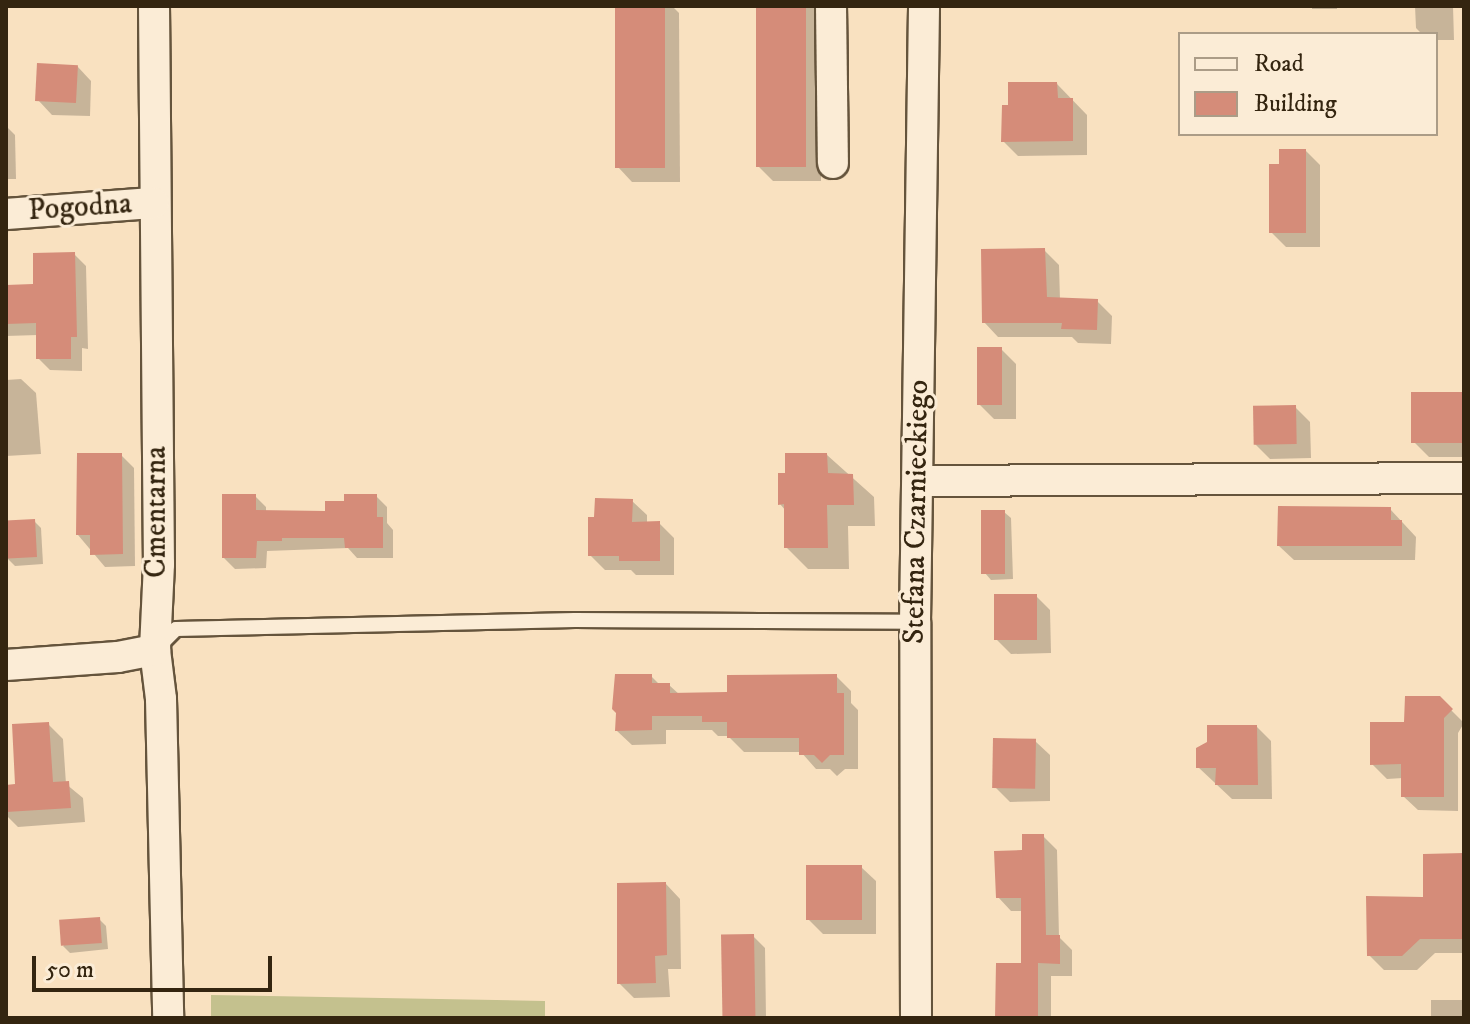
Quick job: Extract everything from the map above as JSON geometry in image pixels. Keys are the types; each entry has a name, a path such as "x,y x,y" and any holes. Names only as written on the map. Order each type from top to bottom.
{"street":[{"name":"Cmentarna","path":"154,6 159,564 155,650 161,699 168,1018"},
{"path":"831,6 833,163"},
{"name":"Stefana Czarnieckiego","path":"916,1018 915,622 924,6"},
{"name":"Pogodna","path":"6,214 154,203"},
{"path":"918,481 1464,478"},
{"path":"6,665 118,657 155,650"}],"lane":[{"path":"155,650 176,629 575,620 915,622"}],"shaded area":[{"path":"211,995 545,1001 545,1018 211,1018"}],"building":[{"path":"615,6 665,6 665,168 615,168"},
{"path":"756,6 806,6 806,167 756,167"},
{"path":"37,63 78,65 76,103 35,101"},
{"path":"1008,82 1057,82 1058,98 1073,98 1073,141 1001,142 1002,105 1008,105"},
{"path":"1279,149 1306,149 1306,233 1269,233 1269,164 1279,164"},
{"path":"1045,248 1047,297 1098,299 1097,330 1061,329 1062,323 982,323 981,249"},
{"path":"75,252 77,337 71,337 71,359 36,359 36,323 6,324 6,285 33,284 33,253"},
{"path":"977,347 1002,347 1002,405 977,405"},
{"path":"1411,392 1464,392 1464,443 1411,443"},
{"path":"1296,405 1297,444 1254,445 1253,406"},
{"path":"77,453 122,453 123,554 90,555 90,535 76,535"},
{"path":"785,453 827,453 828,473 853,474 854,505 827,505 828,548 784,548 784,504 778,505 778,473 785,473"},
{"path":"222,494 256,494 256,510 325,511 325,501 344,501 344,494 377,494 377,517 383,517 383,548 345,548 344,538 282,538 282,541 257,541 256,558 222,558"},
{"path":"595,498 633,499 632,522 660,521 660,561 619,561 619,556 588,556 588,517 594,517"},
{"path":"1278,506 1391,507 1391,520 1402,520 1402,546 1277,546"},
{"path":"981,510 1005,510 1005,574 981,574"},
{"path":"35,519 37,557 8,558 6,521"},
{"path":"994,594 1037,594 1037,640 994,640"},
{"path":"615,674 652,674 652,683 670,683 670,693 727,692 727,675 837,674 837,693 844,693 844,755 830,755 822,763 814,755 799,755 799,738 727,738 727,722 702,722 702,716 652,716 652,730 615,731 616,713 612,709"},
{"path":"1405,696 1440,696 1453,709 1444,718 1444,797 1401,797 1401,764 1370,765 1370,722 1404,722"},
{"path":"49,722 53,782 69,781 71,808 6,812 6,785 15,784 12,724"},
{"path":"1207,725 1257,725 1258,785 1215,785 1216,768 1196,768 1196,748 1207,742"},
{"path":"993,738 1036,739 1035,789 992,788"},
{"path":"1022,834 1044,834 1046,935 1060,935 1060,964 1038,963 1038,1018 995,1018 996,963 1021,963 1021,898 996,898 994,851 1022,850"},
{"path":"1464,853 1464,939 1420,939 1402,956 1367,956 1366,896 1423,897 1423,854"},
{"path":"806,865 862,865 862,920 806,920"},
{"path":"666,882 667,955 655,956 656,983 617,984 617,883"},
{"path":"100,917 102,943 61,946 59,920"},
{"path":"754,934 755,1018 722,1018 721,935"}]}
